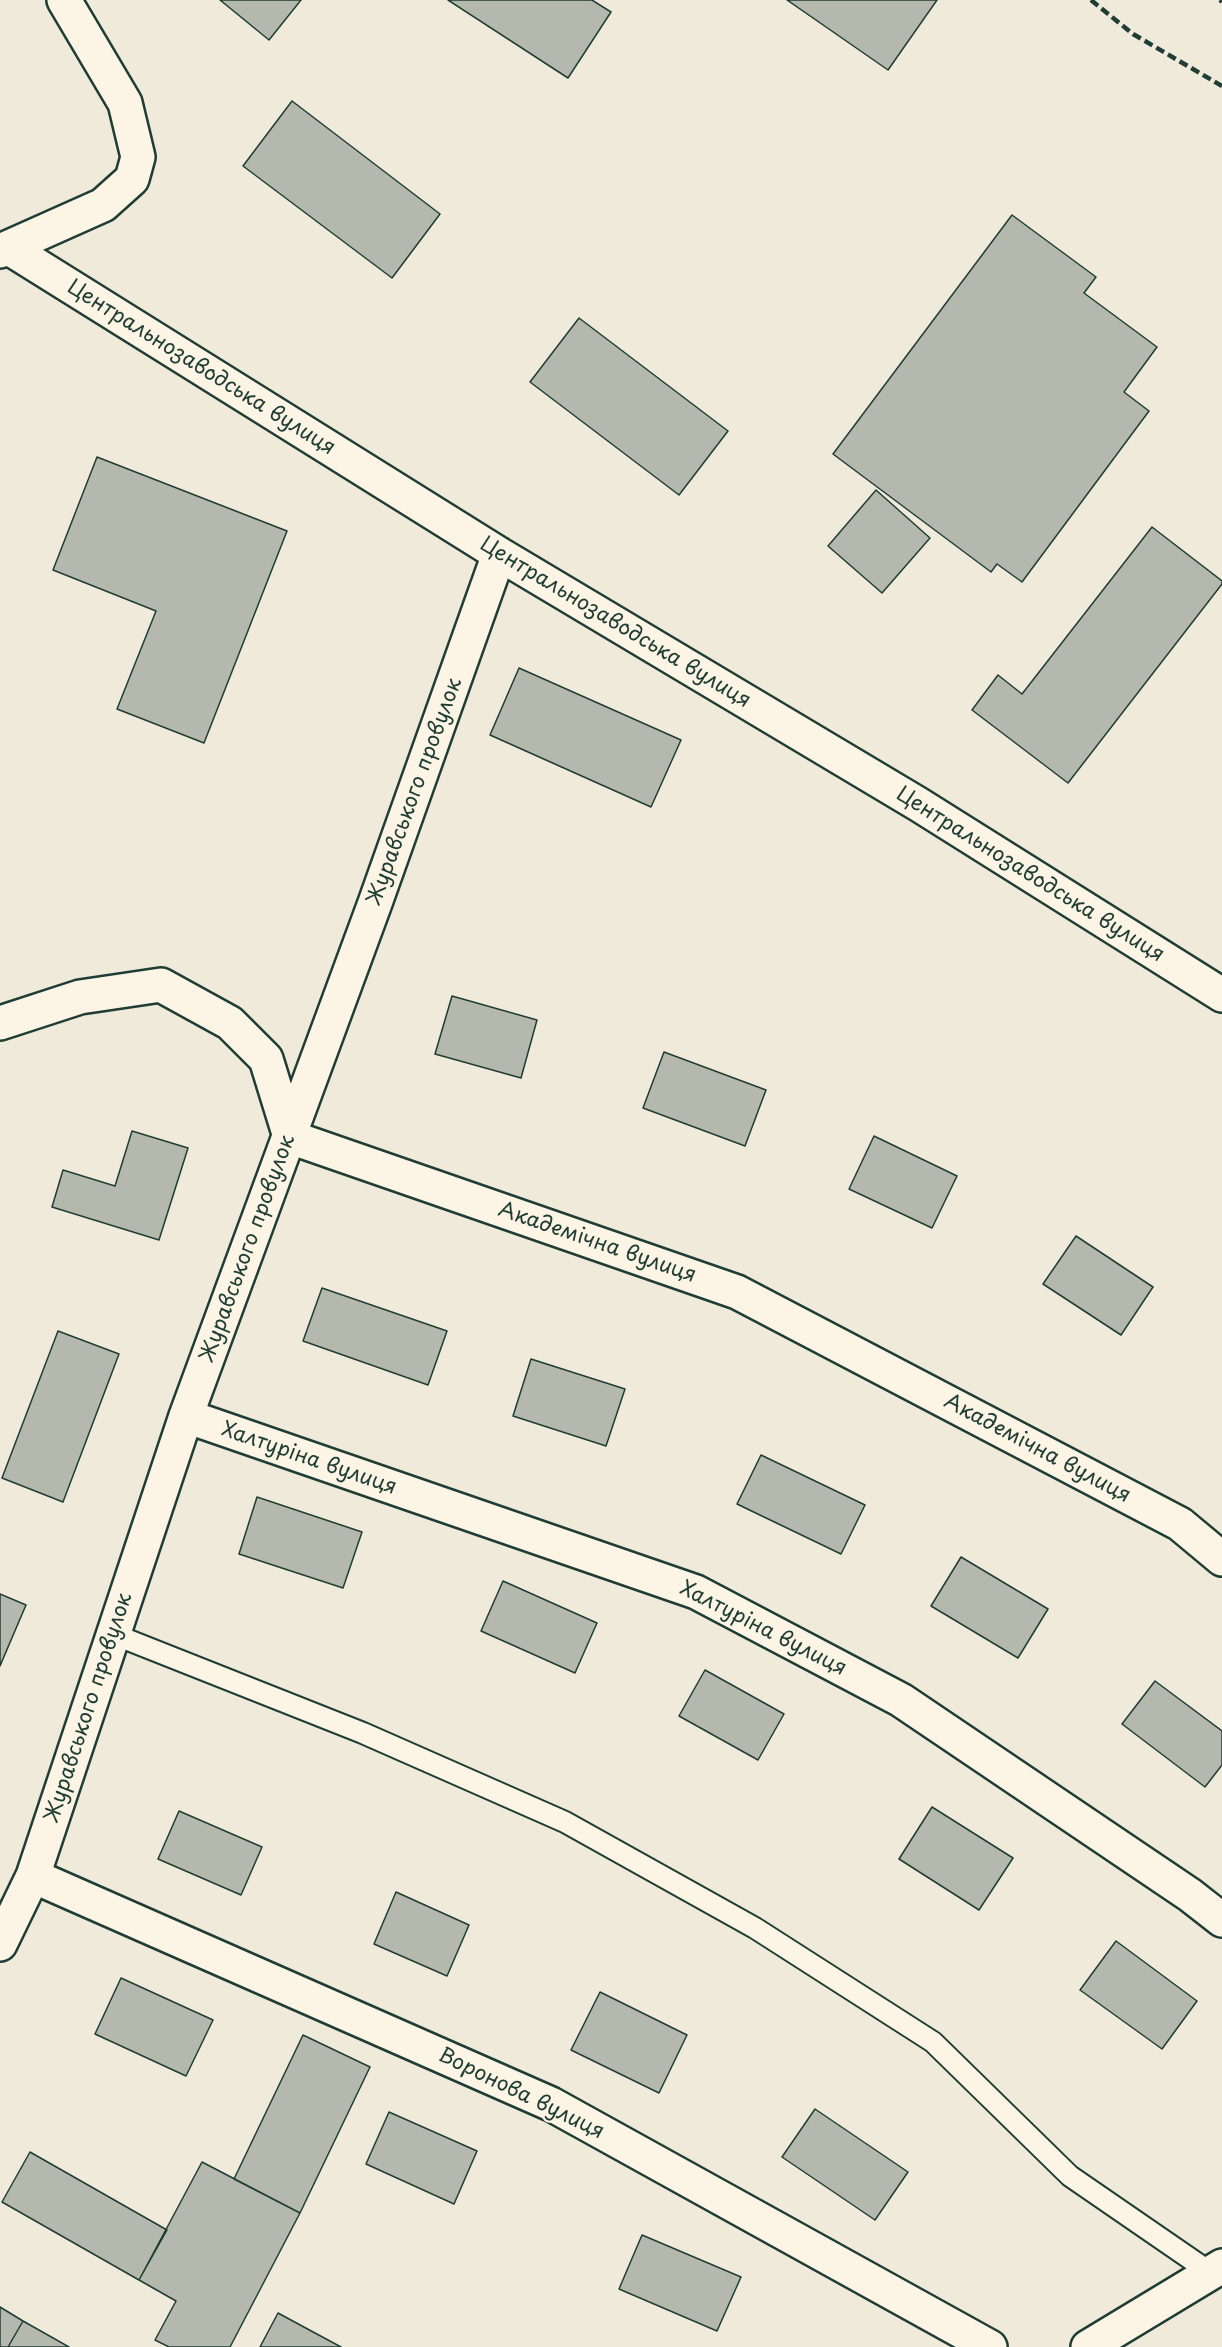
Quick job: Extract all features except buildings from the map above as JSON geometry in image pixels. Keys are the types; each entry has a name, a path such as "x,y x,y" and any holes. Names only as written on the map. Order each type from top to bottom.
{"street":[{"path":"4,249 103,205 132,179 138,157 125,103 64,0"},
{"name":"Центральнозаводська вулиця","path":"4,249 499,554 918,804 1222,995"},
{"name":"Журавського провулок","path":"0,1944 33,1876 186,1416 290,1137 499,554"},
{"path":"0,1023 80,997 161,985 230,1023 266,1059 290,1137"},
{"name":"Академічна вулиця","path":"290,1137 737,1292 1180,1524 1222,1559"},
{"name":"Халтуріна вулиця","path":"186,1416 696,1592 902,1700 1190,1895 1222,1920"},
{"name":"Воронова вулиця","path":"33,1876 551,2104 990,2347"},
{"path":"1088,2347 1217,2269"}],"lane":[{"path":"113,1634 363,1733 565,1822 755,1929 933,2042 1070,2176 1217,2269"}],"railway":[{"path":"1091,0 1133,34 1222,86"}]}
